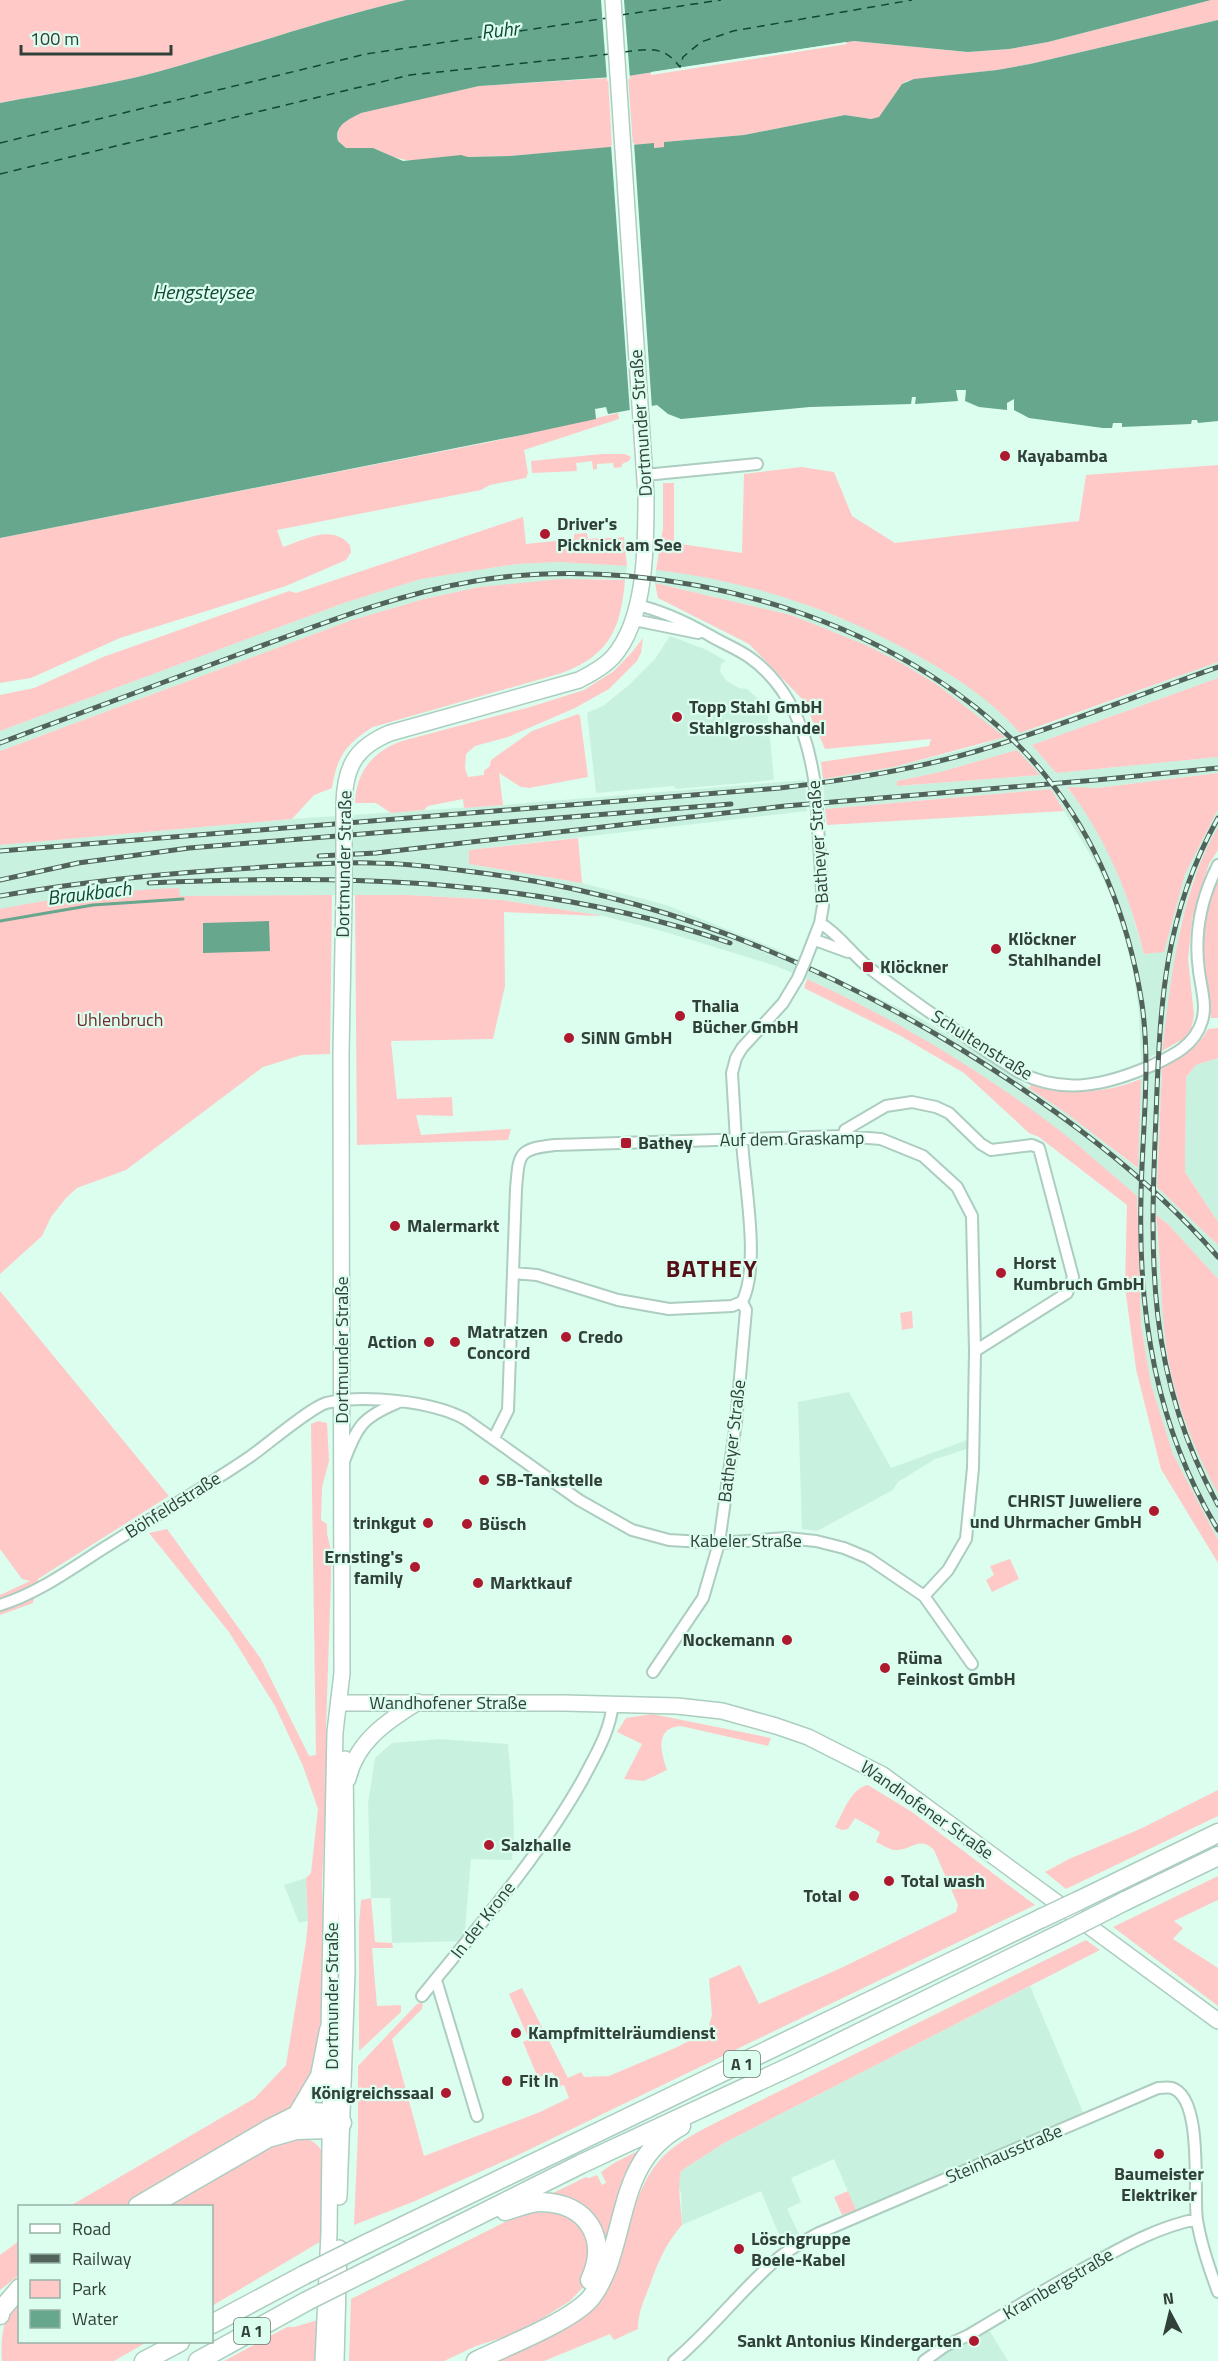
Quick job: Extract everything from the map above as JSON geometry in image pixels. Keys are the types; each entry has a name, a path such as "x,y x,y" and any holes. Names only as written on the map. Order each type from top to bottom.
{"highway":[{"name":"A 1","path":"213,2323 304,2274 1218,1833"},
{"name":"A 1","path":"198,2361 307,2301 462,2223 798,2063 1218,1856"},
{"path":"297,2115 320,2076 330,2030"},
{"path":"476,2361 568,2316 589,2299 603,2277 613,2251 624,2202 633,2177 649,2152 674,2130 798,2063"},
{"path":"140,2205 268,2129 297,2115 309,2112 334,2122"},
{"path":"152,2205 268,2138 334,2122"},
{"path":"462,2223 540,2202 567,2206 587,2221 598,2241 597,2264 590,2282 562,2311 462,2361"},
{"path":"0,2296 18,2280"},
{"path":"0,2315 1,2310 18,2290"},
{"path":"144,2361 178,2343"}],"main road":[{"name":"Dortmunder Straße","path":"323,2361 334,2122 347,1972 344,1733 340,1702 343,1464 341,1065 344,803 349,768 359,751 367,744 390,733 579,681 613,657 621,646 635,612 645,540 645,475 613,0"},
{"path":"345,1794 349,1775 366,1742 382,1725 418,1701"},
{"name":"Dortmunder Straße","path":"336,2361 334,2122 330,2030 335,1732 340,1702"},
{"name":"Wandhofener Straße","path":"340,1702 613,1703 678,1706 722,1712 770,1724 808,1737 858,1761 905,1790 1218,2021"}],"street":[{"path":"645,475 757,464"},
{"name":"Batheyer Straße","path":"635,612 707,634 752,659 777,685 802,728 811,759 824,906 815,940 798,978 783,1003 742,1048 736,1058 732,1073 750,1245 748,1289 742,1302 746,1310 736,1422 719,1543 703,1599 653,1671"},
{"name":"Schultenstraße","path":"820,923 830,928 851,953 928,1012 1030,1077 1058,1084 1091,1085 1120,1079 1163,1060 1189,1044 1203,1018 1197,952 1198,927 1203,901 1218,865"},
{"name":"Schultenstraße","path":"815,940 851,953"},
{"path":"843,1136 849,1126 886,1107 905,1102 943,1110 991,1150 1032,1145 1039,1148 1073,1277 1067,1293 975,1351"},
{"name":"Auf dem Graskamp","path":"494,1438 508,1410 518,1170 519,1161 525,1151 534,1147 555,1145 843,1136 881,1139 909,1149 937,1167 961,1192 969,1208 973,1224 975,1351 973,1468 966,1539 948,1570 924,1596"},
{"path":"513,1273 537,1275 669,1310 732,1306 742,1302"},
{"name":"Kabeler Straße","path":"341,1401 400,1402 446,1410 494,1438 596,1511 632,1530 669,1540 719,1543 787,1538 816,1541 844,1548 868,1558 924,1596 972,1664"},
{"name":"Böhfeldstraße","path":"0,1605 45,1584 240,1463 318,1407 341,1401"},
{"path":"343,1464 354,1436 364,1420 400,1402"},
{"name":"In der Krone","path":"422,1996 498,1903 563,1814 608,1730 613,1703"},
{"path":"436,1980 477,2116"},
{"name":"Steinhausstraße","path":"674,2361 690,2348 776,2260 795,2246 819,2233 1158,2088 1172,2088 1182,2095 1190,2114 1195,2143 1197,2219 1205,2259 1218,2292"},
{"name":"Krambergstraße","path":"924,2361 956,2339 969,2335 1131,2242 1172,2224 1197,2219"}],"shaded area":[{"path":"560,562 627,566 625,580 601,579 479,587 424,599 352,620 0,751 0,731 347,602 421,579 517,564"},
{"path":"656,570 696,574 743,584 794,600 872,630 943,670 985,698 1020,732 1041,727 1218,662 1218,678 1032,745 1056,773 1218,757 1218,773 1097,788 1067,788 1086,811 1109,853 1126,893 1144,954 1164,951 1185,874 1218,809 1218,827 1193,881 1180,927 1162,1051 1141,1062 1139,1013 1133,969 1113,901 1097,866 1051,789 825,809 823,779 894,767 1004,737 936,684 866,645 791,615 655,583","holes":["1017,750 1039,775 898,786 897,781 940,772"]},
{"path":"670,636 707,650 726,661 721,664 720,672 727,681 739,688 747,689 765,705 774,780 677,789 673,786 596,793 587,713 603,706 629,685 655,659"},
{"path":"805,780 807,811 469,850 469,864 582,883 666,905 774,948 920,1018 989,1060 1066,1113 1137,1168 1141,1079 1162,1067 1157,1187 1218,1245 1218,1279 1168,1224 1156,1215 1167,1352 1183,1413 1195,1446 1218,1493 1218,1540 1173,1454 1151,1384 1141,1325 1137,1196 912,1033 823,986 776,966 662,931 603,916 502,900 408,895 193,896 116,900 0,915 0,845 292,819 503,805"},
{"path":"1218,1058 1218,1222 1185,1172 1186,1077 1196,1065"},
{"path":"849,1392 891,1468 967,1440 967,1449 935,1459 898,1482 893,1490 817,1531 802,1529 798,1402"},
{"path":"439,1739 508,1744 513,1803 512,1860 471,1859 464,1941 392,1943 390,1898 371,1898 368,1804 375,1758 392,1743"},
{"path":"306,1878 308,1921 299,1923 284,1885"},
{"path":"1030,1986 1086,2119 897,2200 894,2194 856,2210 834,2159 791,2178 801,2202 787,2209 800,2236 793,2238 793,2242 784,2247 761,2191 682,2225 681,2193 678,2185 681,2171 724,2143"},
{"name":"Sankt Antonius Kindergarten","path":"986,2325 1008,2361 927,2361"}],"green space":[{"path":"0,0 406,0 343,16 157,72 0,103"},
{"path":"1218,0 1218,20 1030,64 907,81 902,84 879,118 845,115 744,135 664,142 664,147 654,148 654,144 633,146 628,76 854,41 968,52 1009,49 1048,42"},
{"path":"608,78 612,148 510,156 452,156 411,161 393,157 373,148 346,148 338,141 338,128 345,121 376,108 479,86"},
{"path":"618,413 619,419 524,450 528,473 526,478 490,485 481,490 277,530 283,547 310,537 327,534 343,539 350,545 351,552 346,560 286,586 120,638 31,678 0,683 0,538 490,442"},
{"path":"625,454 631,457 629,461 622,464 622,467 614,468 613,463 597,464 597,469 593,470 592,461 576,463 577,471 532,473 531,461"},
{"path":"1218,465 1218,662 1020,733 985,700 946,672 856,625 824,611 759,590 656,570 663,528 663,483 674,483 674,543 742,553 744,474 801,467 834,472 852,516 895,543 1079,521 1086,475"},
{"path":"523,517 526,544 574,539 574,534 587,533 588,539 624,537 627,566 560,562 517,564 421,579 347,602 0,731 0,695 34,688 103,657 289,591 296,593"},
{"path":"560,579 625,580 616,626 610,638 592,658 562,673 373,727 349,745 344,752 337,767 332,788 314,795 292,819 0,845 0,751 352,620 424,599 479,587"},
{"path":"655,583 791,615 866,645 936,684 1005,737 894,767 823,779 821,762 929,746 931,739 825,749 804,701 749,644 658,598"},
{"path":"643,638 641,653 637,661 609,689 575,708 508,737 475,746 466,754 465,768 468,777 484,775 491,760 532,731 578,714 588,777 529,788 521,787 499,773 503,805 464,808 463,799 428,806 424,810 391,813 376,803 355,803 359,782 368,764 392,745 584,690 614,671"},
{"path":"1218,678 1218,757 1056,773 1032,745"},
{"path":"1017,750 1040,775 897,786 897,781 940,772"},
{"path":"1218,773 1218,809 1185,874 1164,952 1144,954 1131,910 1105,846 1067,787 1097,788"},
{"path":"1051,789 1064,811 827,825 825,809"},
{"path":"1218,827 1218,850 1209,864 1192,920 1188,959 1194,1015 1191,1030 1183,1039 1162,1051 1174,964 1186,907 1194,880"},
{"path":"578,838 582,883 469,864 469,850"},
{"path":"1218,876 1218,1018 1211,1018 1203,951 1206,917"},
{"name":"Uhlenbruch","path":"179,888 180,896 332,895 330,1054 302,1055 263,1067 126,1170 77,1188 51,1217 42,1236 0,1274 0,909 89,895"},
{"path":"355,895 408,895 502,900 603,916 504,912 505,986 493,1039 391,1041 397,1099 452,1097 453,1116 416,1115 421,1135 511,1129 508,1140 357,1145"},
{"path":"807,979 906,1029 1000,1087 1059,1130 1137,1196 1141,1325 1151,1384 1173,1454 1218,1540 1218,1563 1161,1469 1136,1369 1125,1287 1127,1205 1039,1137 1029,1133 964,1073 899,1035 804,988"},
{"path":"1218,1028 1218,1058 1196,1065 1186,1077 1185,1172 1218,1222 1218,1245 1157,1187 1162,1067 1188,1052 1208,1029"},
{"path":"1141,1079 1138,1168 1029,1088 1031,1085 1059,1090 1100,1090"},
{"path":"1156,1215 1168,1224 1218,1279 1218,1493 1186,1425 1175,1389 1163,1318"},
{"path":"0,1291 169,1496 38,1579 33,1603 0,1615 0,1595 30,1581 22,1579 0,1549"},
{"path":"912,1311 913,1328 902,1330 900,1313"},
{"path":"318,1421 327,1423 329,1461 322,1487 321,1520 327,1524 331,1550 326,1728 328,1748 322,1885 324,1959 319,2062 292,2109 134,2205 72,2205 255,2098 286,2065 306,1942 308,1921 306,1878 311,1873 318,1809 303,1766 275,1706 229,1632 149,1533 167,1529 261,1659 309,1756 316,1755 311,1424"},
{"path":"1010,1559 1019,1579 992,1592 986,1580 994,1575 990,1566"},
{"path":"652,1714 771,1738 768,1746 681,1726 672,1728 663,1736 662,1742 667,1770 644,1781 624,1779 642,1744 617,1732 626,1718"},
{"path":"868,1785 912,1812 1035,1905 518,2155 415,2201 354,2225 358,2066 416,2005 423,2001 422,2009 392,2039 424,2156 540,2112 569,2098 564,2085 560,2086 552,2072 538,2078 523,2042 529,2039 509,1994 522,1988 568,2078 581,2072 584,2077 609,2076 707,2032 712,2015 709,1979 740,1965 759,2004 841,1968 956,1912 958,1905 934,1850 929,1846 919,1844 900,1850 889,1849 876,1842 880,1832 855,1818 848,1829 842,1830 835,1827 852,1796"},
{"path":"1218,1790 1218,1816 1066,1889 1045,1872 1069,1859 1140,1829"},
{"path":"1218,1876 1218,1900 1174,1921 1183,1928 1173,1939 1218,1968 1218,2006 1113,1927"},
{"path":"371,1898 375,1942 392,1943 393,1948 372,1948 377,2006 401,2005 401,2012 359,2051 359,1924 361,1900"},
{"path":"1086,1940 1100,1950 724,2143 681,2171 679,2191 682,2225 668,2244 658,2264 641,2309 638,2329 614,2340 610,2334 544,2361 486,2361 555,2334 569,2327 592,2309 605,2293 615,2275 632,2216 647,2178 664,2155 676,2145 711,2125"},
{"path":"289,2138 300,2138 313,2142 323,2154 323,2240 213,2305 213,2205 158,2205 267,2146"},
{"path":"642,2149 624,2176 608,2252 551,2194 586,2177 597,2175 602,2185 606,2183 601,2172"},
{"path":"848,2191 856,2210 842,2215 834,2197"},
{"path":"559,2212 569,2215 590,2237 584,2286 570,2301 507,2336 476,2346 444,2361 349,2361 351,2299 505,2222 531,2213"},
{"path":"18,2242 18,2276 0,2290 0,2255"},
{"path":"18,2295 18,2343 145,2343 114,2361 2,2361 4,2325"},
{"path":"318,2320 316,2361 224,2361 287,2327"}],"water":[{"name":"Hengsteysee","path":"406,0 1211,0 1048,42 1009,49 968,52 854,41 628,76 479,86 361,113 343,124 337,135 338,141 346,148 373,148 403,161 461,155 468,157 510,156 654,143 654,148 664,147 664,142 744,135 845,115 871,119 879,117 902,84 914,79 1030,64 1218,20 1218,421 1198,423 1197,420 1192,420 1191,424 1122,427 1122,423 1113,423 1112,428 1103,428 1029,418 1014,410 1014,399 1007,403 1007,410 979,407 965,401 966,390 956,390 958,401 915,404 916,397 912,397 911,404 810,407 681,419 668,414 657,405 608,414 606,407 595,409 596,419 522,435 0,538 0,103 157,72 343,16"},
{"path":"269,921 270,951 203,953 203,923"}],"pier":[{"path":"601,0 624,0 630,79 607,81"},
{"path":"846,42 847,44 651,75 651,72"},
{"path":"634,143 652,409 630,413 611,145"}],"waterway":[{"name":"Braukbach","path":"0,921 93,905 183,899"}],"ferry route":[{"path":"621,15 721,0"},
{"path":"624,52 655,50 668,55 680,67 683,57 701,42 733,31 912,0"},
{"path":"0,143 366,54 607,18"},
{"path":"0,174 410,75 610,54"}],"railway":[{"path":"0,743 390,601 475,581 550,574 628,576 707,587 785,608 860,637 930,675 992,721 1045,775 1081,827 1096,855 1120,912 1136,973 1145,1028 1146,1076 1141,1241 1148,1328 1155,1370 1179,1451 1218,1530"},
{"path":"0,851 780,788 855,778 928,764 1008,742 1218,667"},
{"path":"319,856 376,853 785,806 1218,768"},
{"path":"0,880 78,863 189,848 731,804"},
{"path":"1218,818 1200,854 1186,891 1175,927 1168,963 1160,1037 1153,1219 1154,1268 1165,1362 1177,1409 1194,1457 1218,1505"},
{"path":"0,896 94,882 189,872 312,864 385,863 443,868 532,881 596,894 660,912 722,932 843,984 959,1048 1063,1117 1129,1169 1190,1226 1218,1257"},
{"path":"149,883 296,879 442,885 515,893 588,905 659,921 730,943"}],"place":[{"name":"Kayabamba","path":"1005,456"},
{"name":"Driver's Picknick am See","path":"545,534"},
{"name":"Topp Stahl GmbH Stahlgrosshandel","path":"677,717"},
{"name":"Klöckner Stahlhandel","path":"996,949"},
{"name":"Klöckner","path":"868,967"},
{"name":"Thalia Bücher GmbH","path":"680,1016"},
{"name":"SiNN GmbH","path":"569,1038"},
{"name":"Bathey","path":"626,1143"},
{"name":"Malermarkt","path":"395,1226"},
{"name":"Horst Kumbruch GmbH","path":"1001,1273"},
{"name":"Credo","path":"566,1337"},
{"name":"Action","path":"429,1342"},
{"name":"Matratzen Concord","path":"455,1342"},
{"name":"SB-Tankstelle","path":"484,1480"},
{"name":"CHRIST Juweliere und Uhrmacher GmbH","path":"1154,1511"},
{"name":"trinkgut","path":"428,1523"},
{"name":"Büsch","path":"467,1524"},
{"name":"Ernsting's family","path":"415,1567"},
{"name":"Marktkauf","path":"478,1583"},
{"name":"Nockemann","path":"787,1640"},
{"name":"Rüma Feinkost GmbH","path":"885,1668"},
{"name":"Salzhalle","path":"489,1845"},
{"name":"Total wash","path":"889,1881"},
{"name":"Total","path":"854,1896"},
{"name":"Kampfmittelräumdienst","path":"516,2033"},
{"name":"Fit In","path":"507,2081"},
{"name":"Königreichssaal","path":"446,2093"},
{"name":"Baumeister Elektriker","path":"1159,2154"},
{"name":"Löschgruppe Boele-Kabel","path":"739,2249"},
{"name":"Sankt Antonius Kindergarten","path":"974,2341"}],"district":[{"name":"BATHEY","path":"712,1269"}],"water label":[{"name":"Ruhr","path":"500,30"}]}
